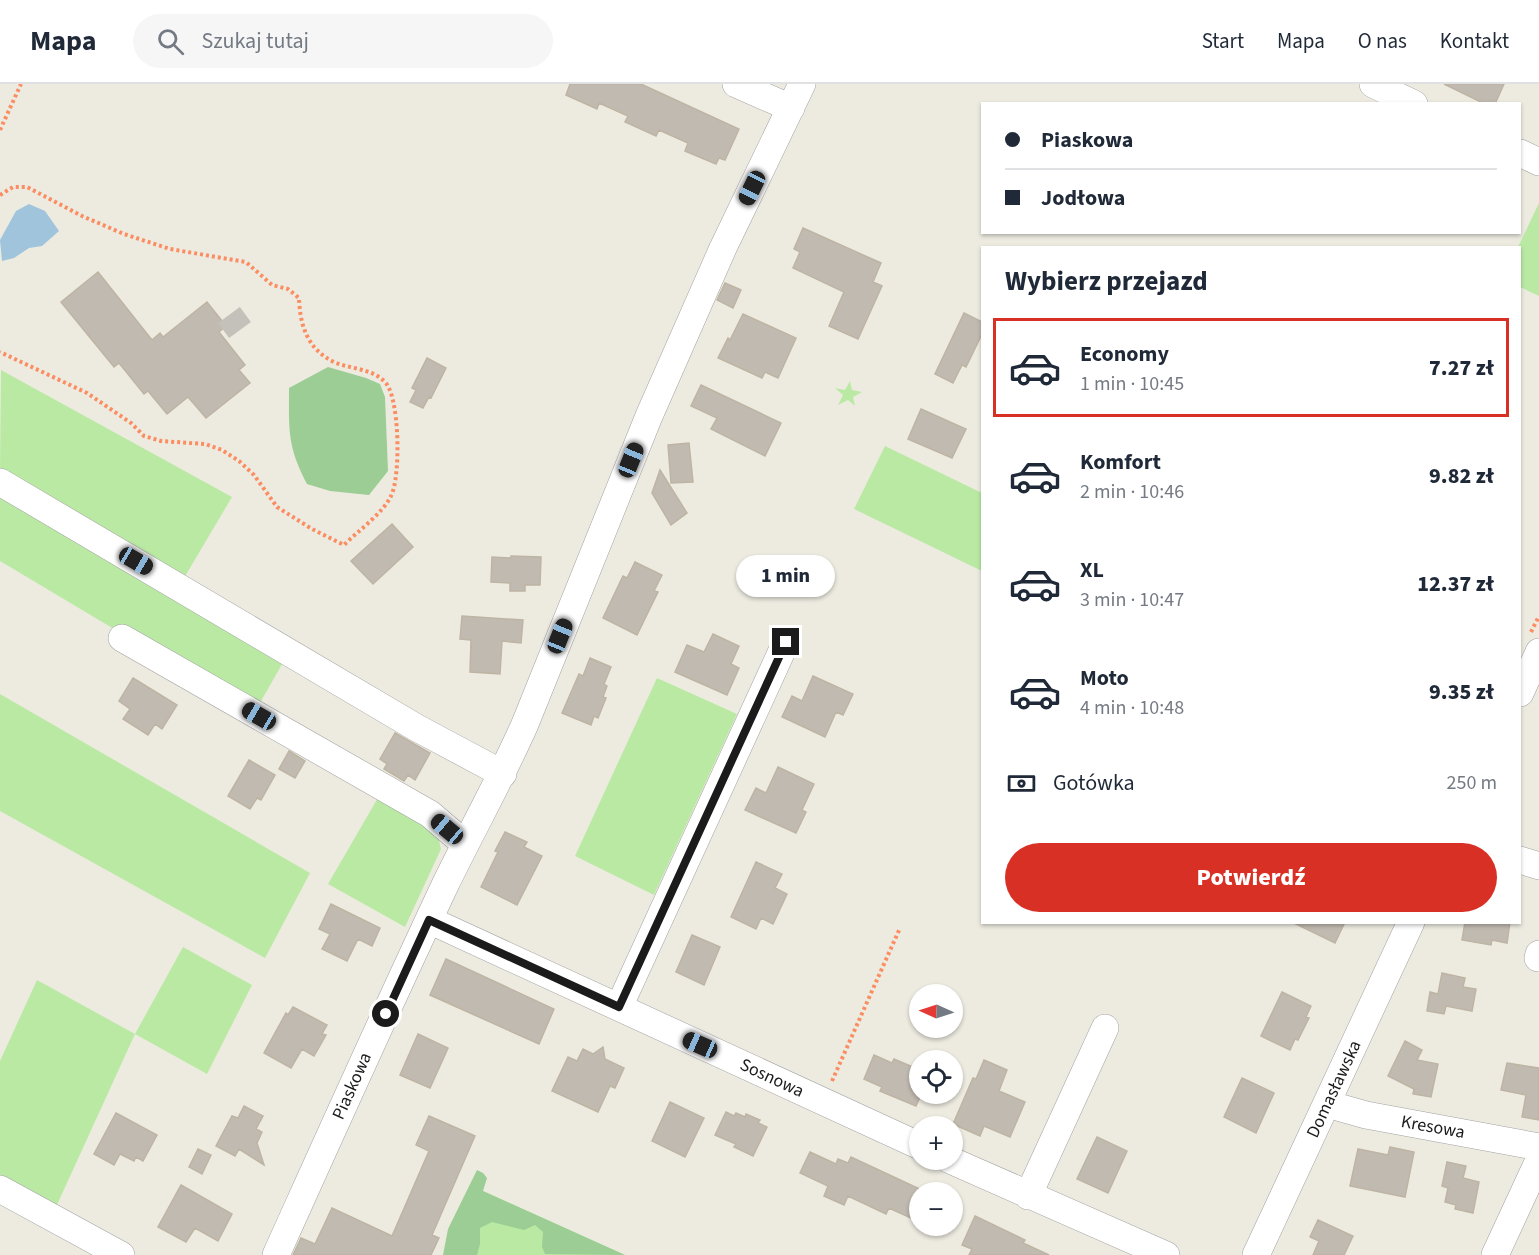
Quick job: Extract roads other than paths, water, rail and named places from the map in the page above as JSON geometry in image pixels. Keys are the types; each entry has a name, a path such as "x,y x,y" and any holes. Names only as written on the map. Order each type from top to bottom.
{"street":[{"path":"736,84 790,108"},
{"name":"Piaskowa","path":"276,1255 429,920 465,844 503,774 653,405 723,248 802,84"},
{"path":"1373,84 1410,102"},
{"path":"1521,153 1539,162"},
{"path":"0,482 417,728 503,774"},
{"path":"122,638 430,814 465,844"},
{"path":"619,1007 786,642"},
{"path":"1521,690 1531,655"},
{"path":"1521,860 1539,866"},
{"name":"Sosnowa","path":"429,920 909,1141"},
{"name":"Domasławska","path":"1256,1255 1410,924"},
{"path":"1028,1196 1105,1028"},
{"name":"Kresowa","path":"1327,1104 1366,1115 1539,1147"},
{"path":"1495,1255 1539,1160"},
{"path":"963,1166 1166,1255"},
{"path":"0,1189 121,1255"}],"water":[{"path":"29,204 45,211 59,231 42,246 29,248 14,258 2,261 0,240 16,211"}],"tunnel":[{"path":"229,315 240,330"}]}
